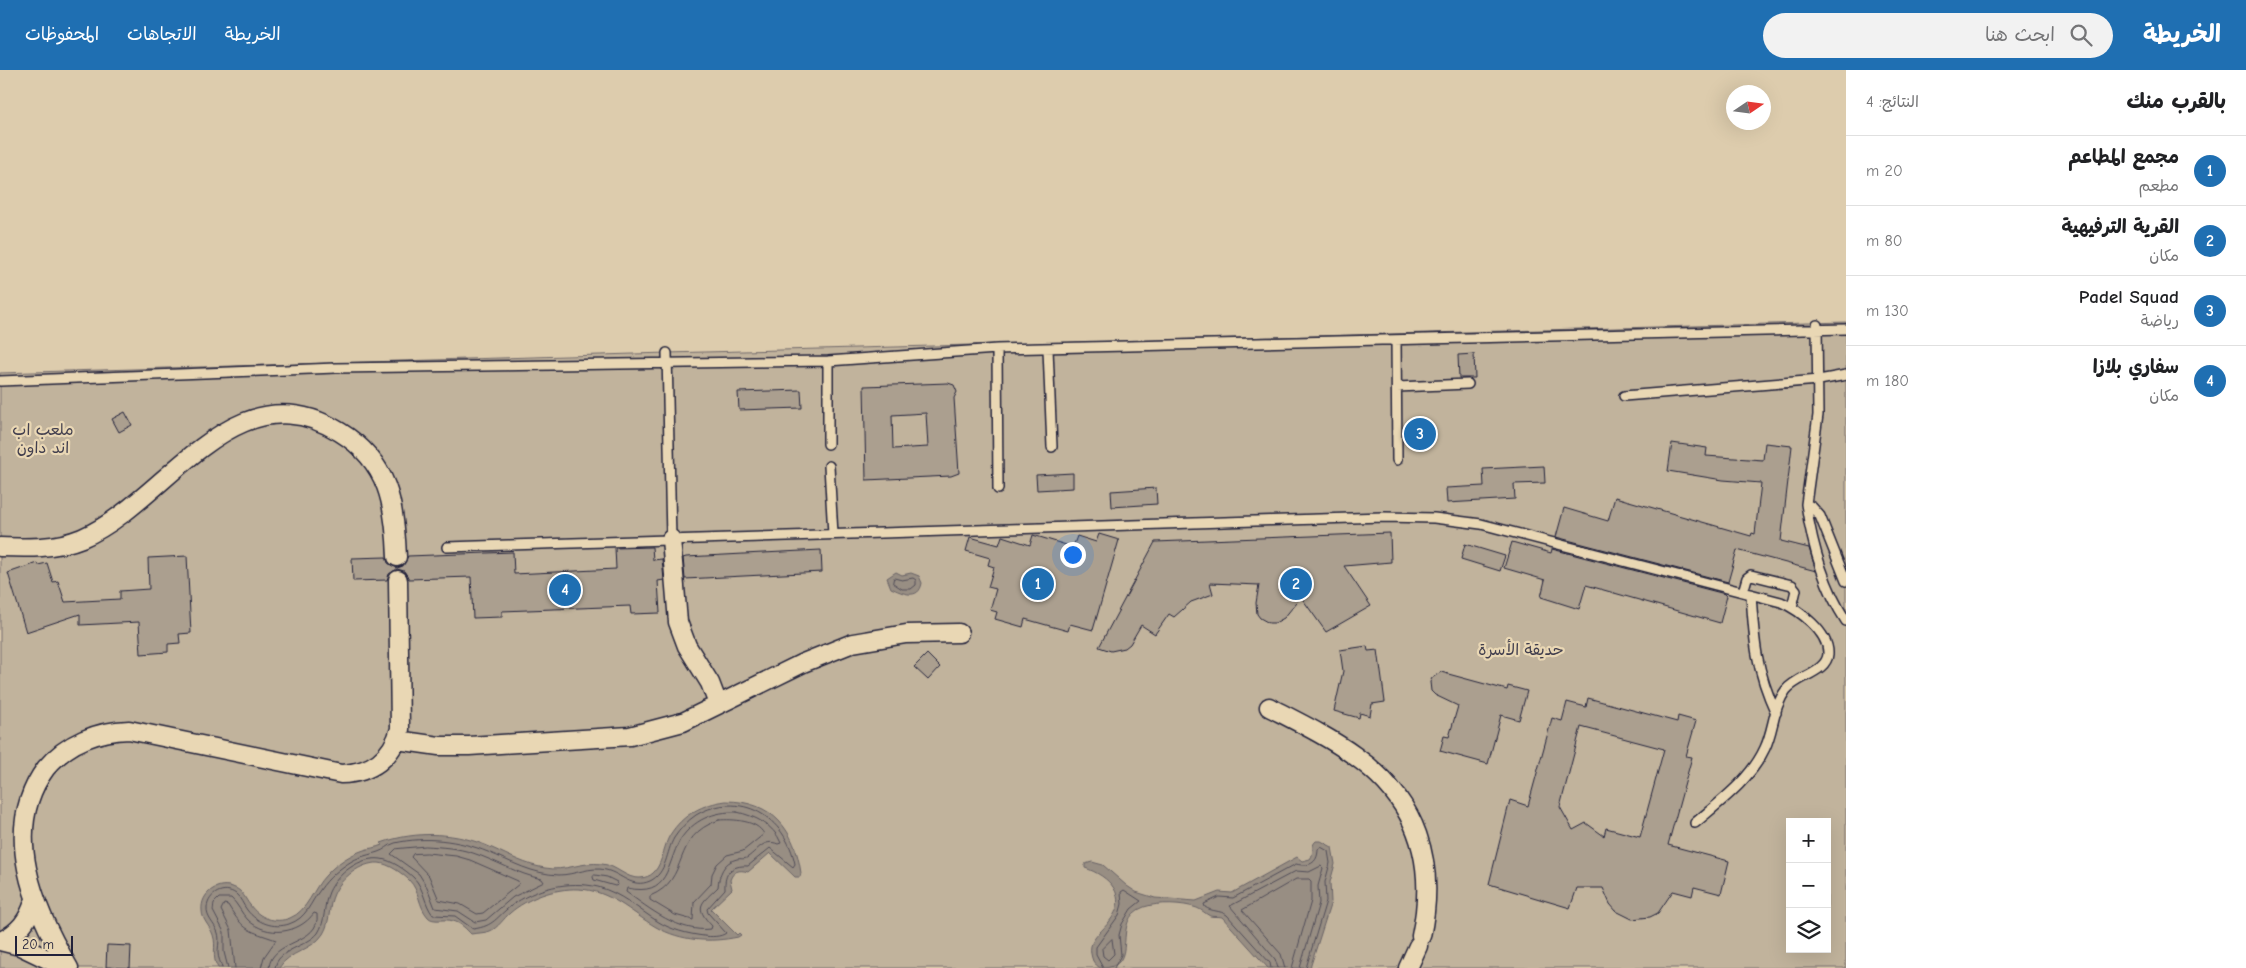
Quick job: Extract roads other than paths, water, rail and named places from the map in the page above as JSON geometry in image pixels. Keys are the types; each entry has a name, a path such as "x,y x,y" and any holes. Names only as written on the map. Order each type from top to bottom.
{"street":[{"path":"0,547 49,547 82,538 112,520 224,431 254,419 287,416 303,418 334,429 361,448 372,460 388,490 393,505 397,557"},
{"path":"671,539 678,622 687,646 710,683 718,704"},
{"path":"68,968 48,933 34,902 29,887 21,845 24,809 30,792 45,769 65,750 81,740 111,730 147,732 341,774 364,771 375,766 391,750 397,740 401,717 398,580"},
{"path":"397,740 439,746 611,738 665,728 683,722 827,652 852,644 906,634 959,634"},
{"path":"1269,707 1355,756 1394,790 1404,806 1419,839 1426,874 1426,913 1419,941 1408,968"},
{"path":"0,941 23,926 30,915 34,902"},
{"path":"0,941 20,946 68,968"}],"lane":[{"path":"0,380 336,368 667,365 828,361 997,350 1818,327 1846,329"},
{"path":"1818,327 1819,380 1817,430 1806,504 1827,587 1846,621"},
{"path":"1396,340 1397,460"},
{"path":"1048,349 1052,447"},
{"path":"997,350 998,489"},
{"path":"667,352 671,539"},
{"path":"828,361 828,444"},
{"path":"1624,396 1819,380 1846,375"},
{"path":"1397,387 1468,384"},
{"path":"829,466 833,534"},
{"path":"1806,504 1812,507 1820,516 1846,580"},
{"path":"447,547 1383,517 1434,518 1502,529 1781,602 1802,613 1818,631 1825,643 1828,655 1822,666 1795,682 1786,691 1776,713 1767,745 1754,769 1695,823"},
{"path":"1776,713 1764,688 1755,654 1747,593 1747,578 1751,575 1792,585 1796,590 1792,607"}],"water":[{"path":"896,572 902,575 911,573 919,576 922,583 920,589 914,594 910,594 891,588 887,578"},
{"path":"726,801 742,802 757,806 769,812 779,821 787,831 793,844 801,873 800,877 795,877 770,853 748,872 739,871 733,875 730,880 732,889 711,909 737,935 739,933 741,935 738,937 706,940 675,935 656,927 600,893 578,889 560,890 542,895 510,913 493,930 471,934 456,922 430,919 422,908 413,884 395,869 379,863 372,863 359,868 341,882 332,899 326,929 323,934 313,944 283,962 279,968 218,968 215,960 213,935 202,914 202,905 207,894 217,887 229,886 240,891 254,910 268,919 284,920 290,918 306,905 321,880 343,860 358,852 382,845 381,843 409,836 451,836 479,843 538,867 560,869 595,863 607,865 635,878 640,878 648,876 657,868 670,835 681,821 694,811"},
{"path":"1316,841 1321,841 1332,847 1335,864 1330,882 1331,902 1310,968 1268,968 1222,917 1210,916 1191,906 1171,904 1150,905 1134,913 1128,922 1124,952 1120,960 1113,966 1101,968 1093,961 1092,943 1115,913 1117,896 1109,882 1102,876 1085,868 1085,864 1092,862 1103,865 1136,892 1155,898 1196,901 1219,892 1232,893 1297,857 1302,861 1310,859 1313,845"}],"place":[{"name":"Padel Squad","path":"1420,434"},
{"name":"مجمع المطاعم","path":"1038,584"},
{"name":"القرية الترفيهية","path":"1296,584"},
{"name":"سفاري بلازا","path":"565,590"}],"park label":[{"name":"ملعب اب اند داون","path":"43,439"},
{"name":"حديقة الأسرة","path":"1521,650"}]}
